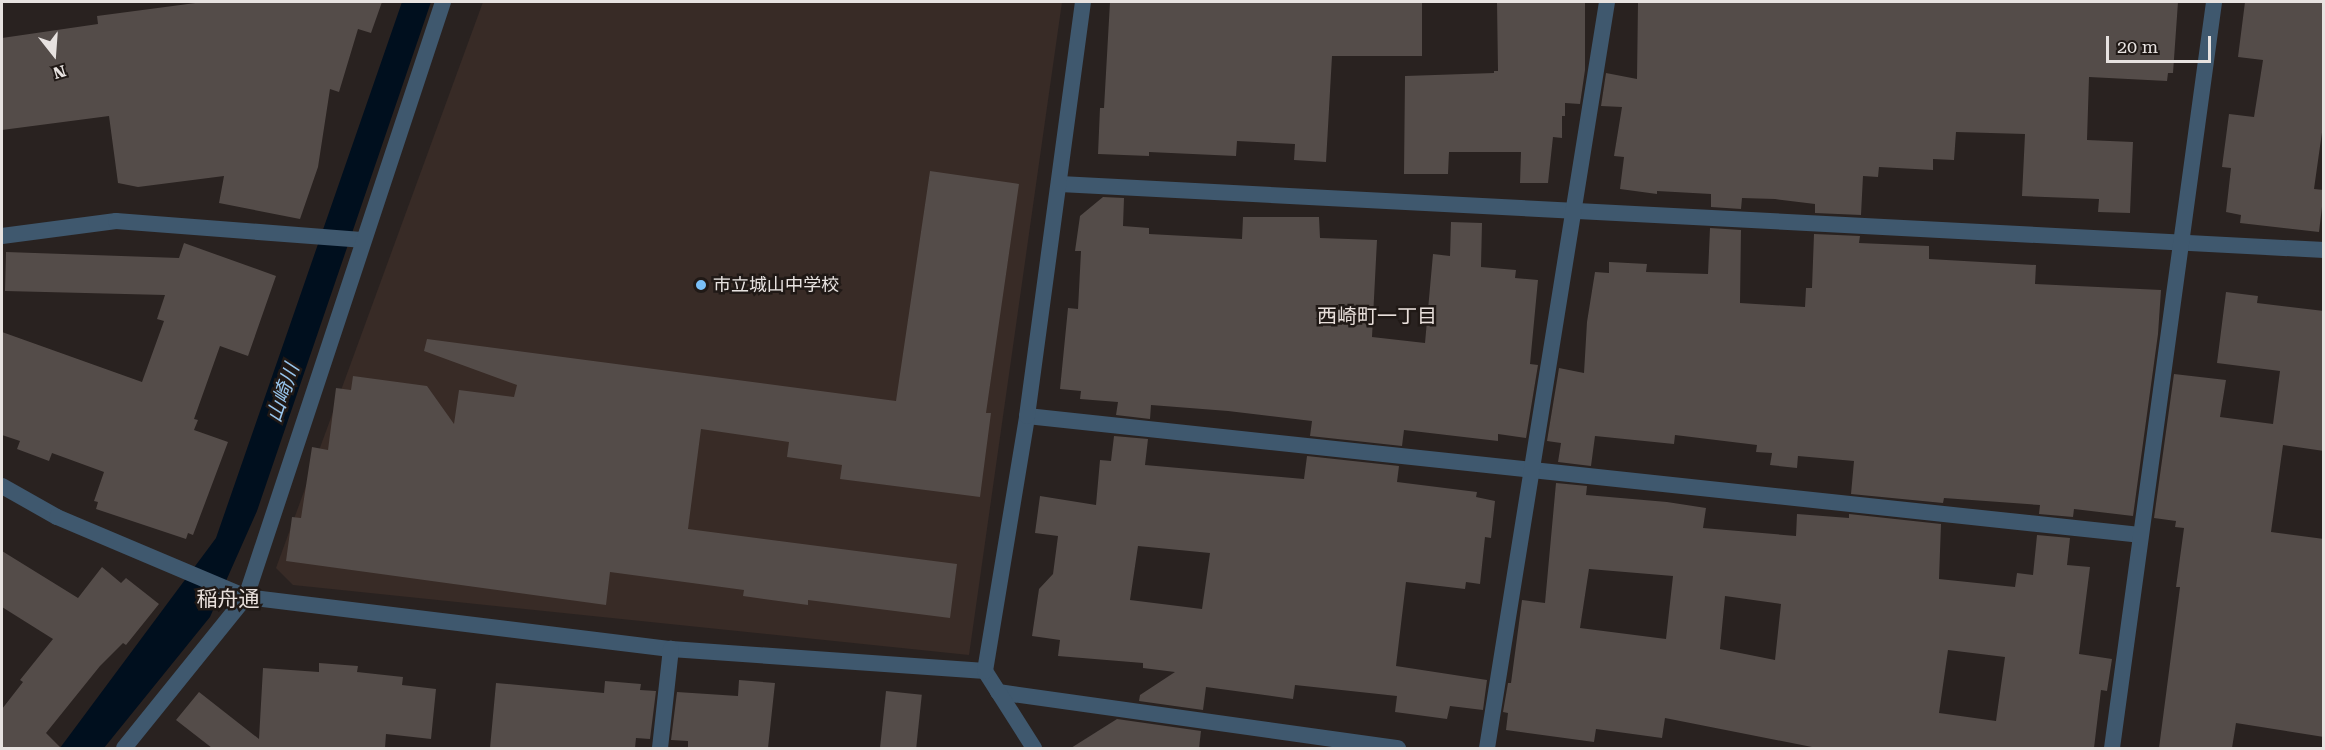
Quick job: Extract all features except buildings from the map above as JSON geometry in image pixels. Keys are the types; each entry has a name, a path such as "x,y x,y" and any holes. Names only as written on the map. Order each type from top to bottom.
{"street":[{"path":"124,748 244,596 360,240 443,2"},
{"path":"1034,748 985,671 1027,416 1083,2"},
{"path":"1487,748 1606,2"},
{"path":"2112,748 2214,2"},
{"path":"1060,184 2324,250"},
{"path":"2,236 116,220 360,240"},
{"path":"1027,416 2140,535"},
{"path":"2,486 57,517 244,596 671,649 985,671"},
{"path":"660,748 671,649"},
{"path":"998,692 1398,748"}],"shaded area":[{"name":"市立城山中学校","path":"483,2 1062,2 969,655 293,585 276,568"}],"water":[{"name":"山崎川","path":"402,2 431,2 257,511 210,617 104,748 60,748 216,538"}],"place":[{"name":"市立城山中学校","path":"701,285"}],"district":[{"name":"西崎町一丁目","path":"1377,316"},
{"name":"稲舟通","path":"228,599"}]}
